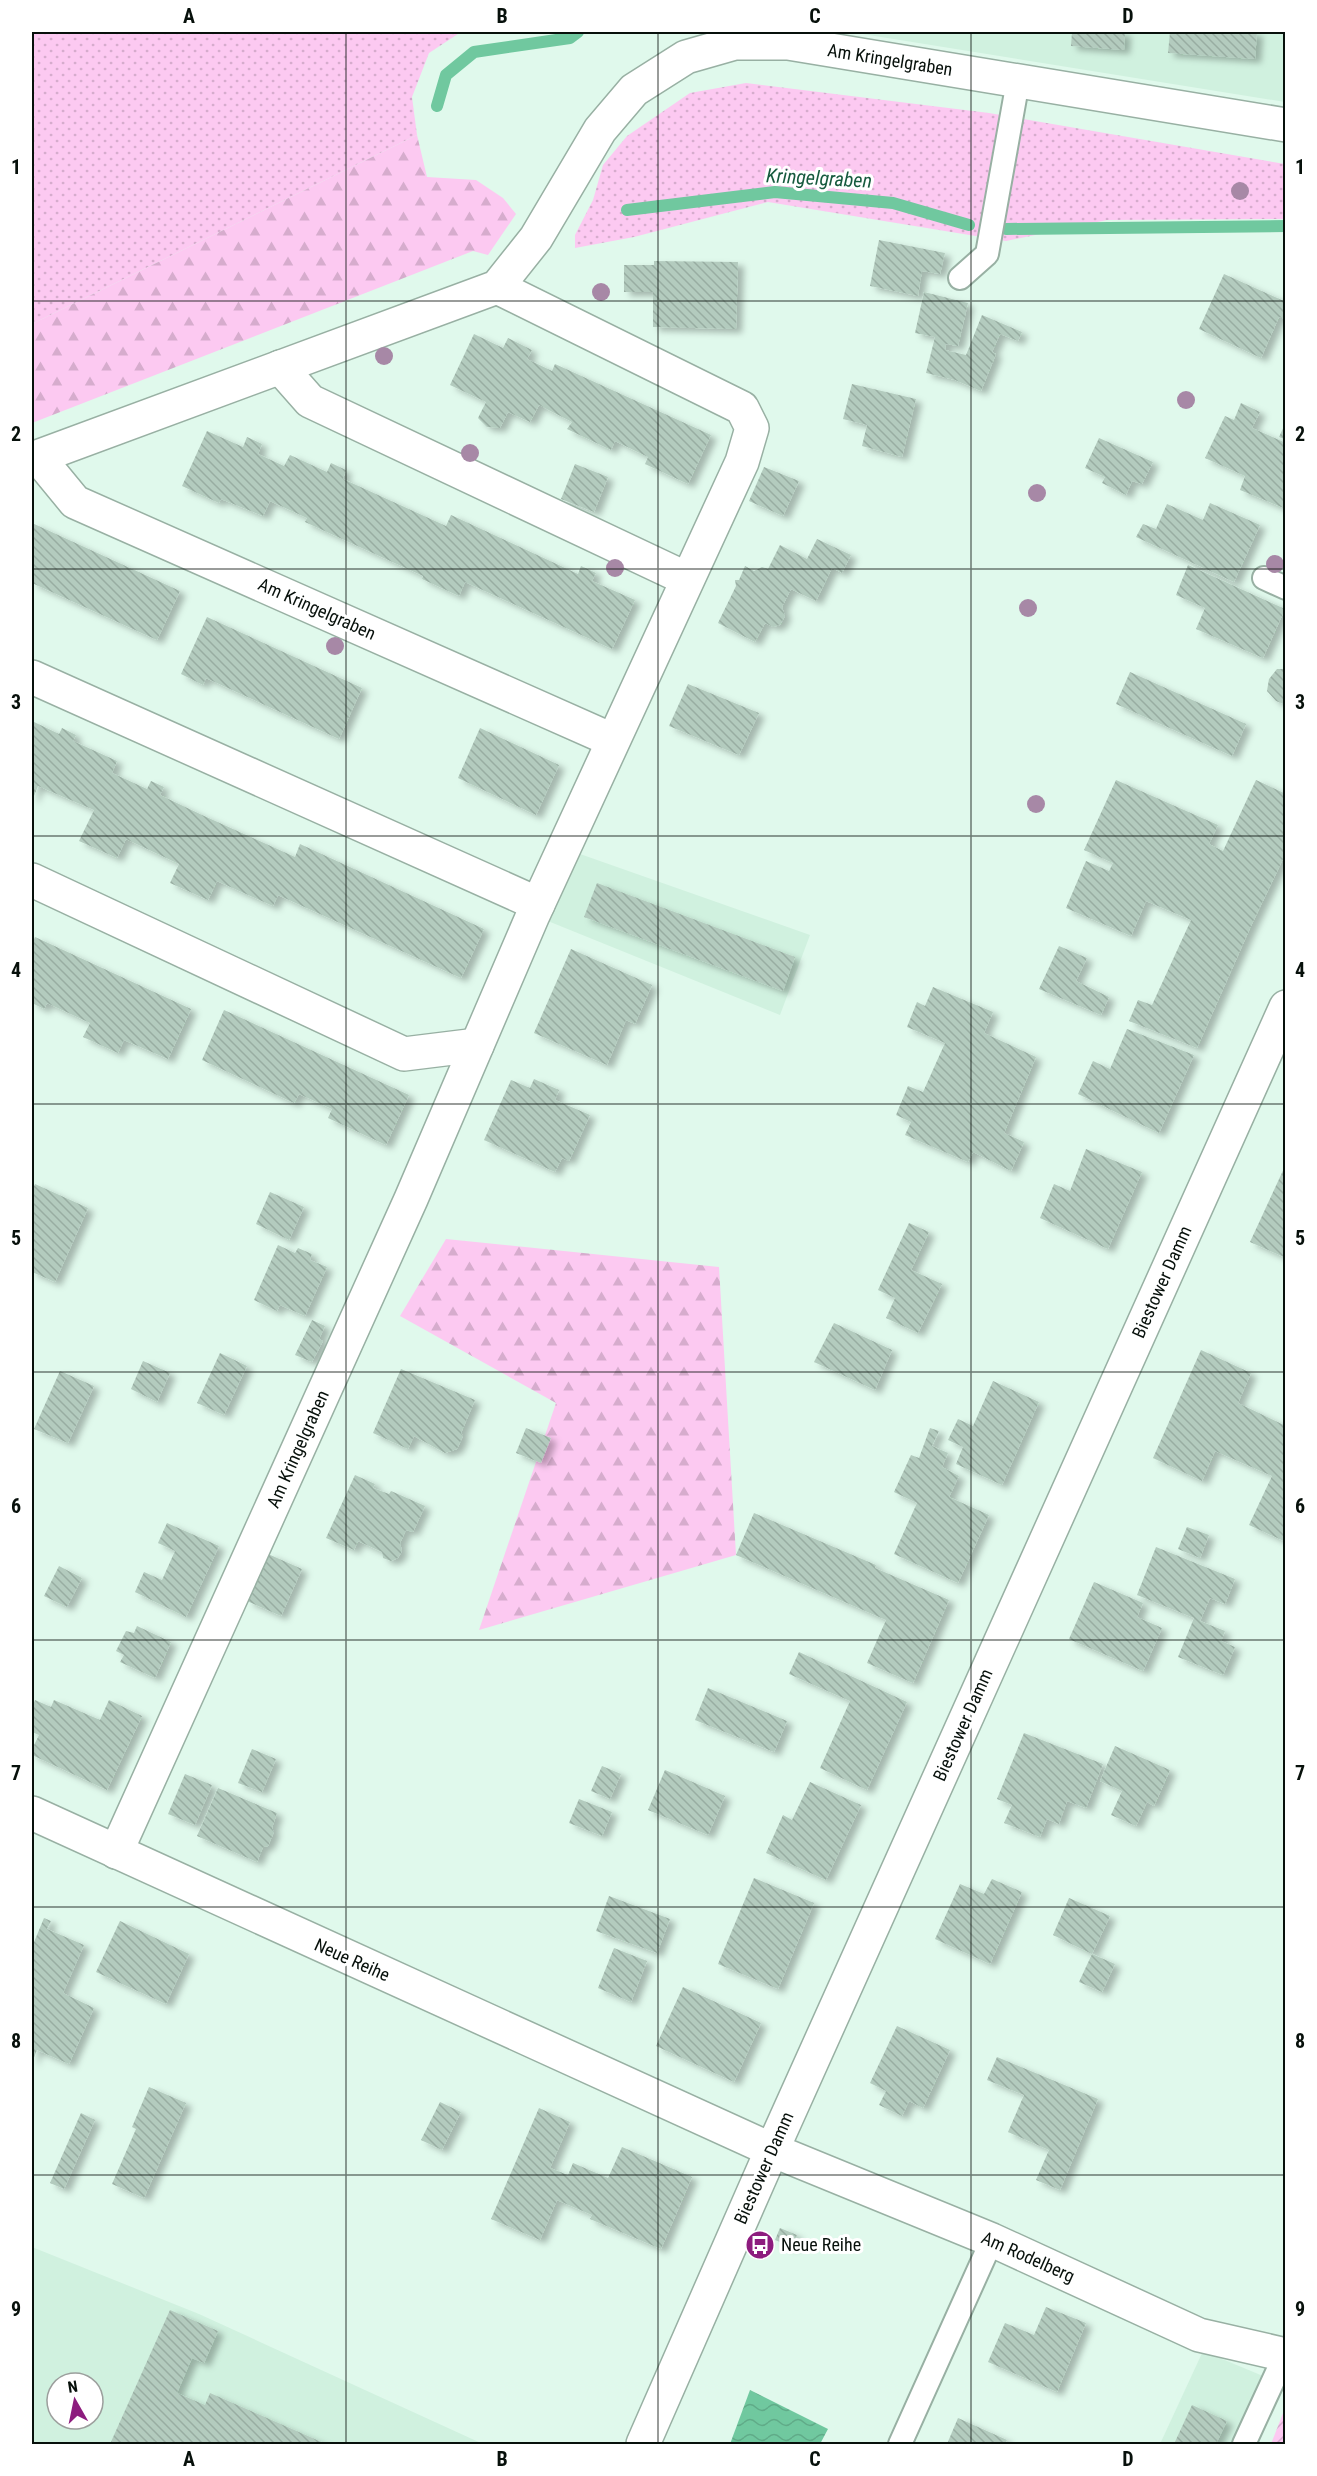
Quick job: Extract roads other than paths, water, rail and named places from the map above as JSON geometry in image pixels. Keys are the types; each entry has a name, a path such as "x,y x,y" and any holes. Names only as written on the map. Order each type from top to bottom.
{"street":[{"name":"Am Kringelgraben","path":"612,741 75,502 35,458 497,287 536,238 600,130 634,90 686,57 735,43 788,43 1285,124"},
{"name":"Am Kringelgraben","path":"116,1852 406,1210 538,904 742,462 752,428 742,408 497,287"},
{"path":"280,367 310,401 687,579"},
{"path":"32,677 538,904"},
{"path":"32,880 404,1054 477,1046"},
{"name":"Biestower Damm","path":"644,2445 772,2150 1286,1007"},
{"name":"Neue Reihe","path":"32,1814 772,2150"},
{"name":"Am Rodelberg","path":"772,2150 992,2240 1200,2335 1285,2355"}],"lane":[{"path":"960,278 987,254 1018,81"},
{"path":"1264,578 1286,588"},
{"path":"900,2445 992,2240"},
{"path":"1244,2445 1285,2355"}],"water":[{"path":"750,2390 828,2429 820,2444 730,2444"}],"waterway":[{"path":"437,106 446,75 474,52 570,38 578,32"},
{"name":"Kringelgraben","path":"627,210 775,192 893,203 969,225"},
{"name":"Kringelgraben","path":"1006,229 1286,226"}],"place":[{"name":"Neue Reihe","path":"760,2245"}]}
